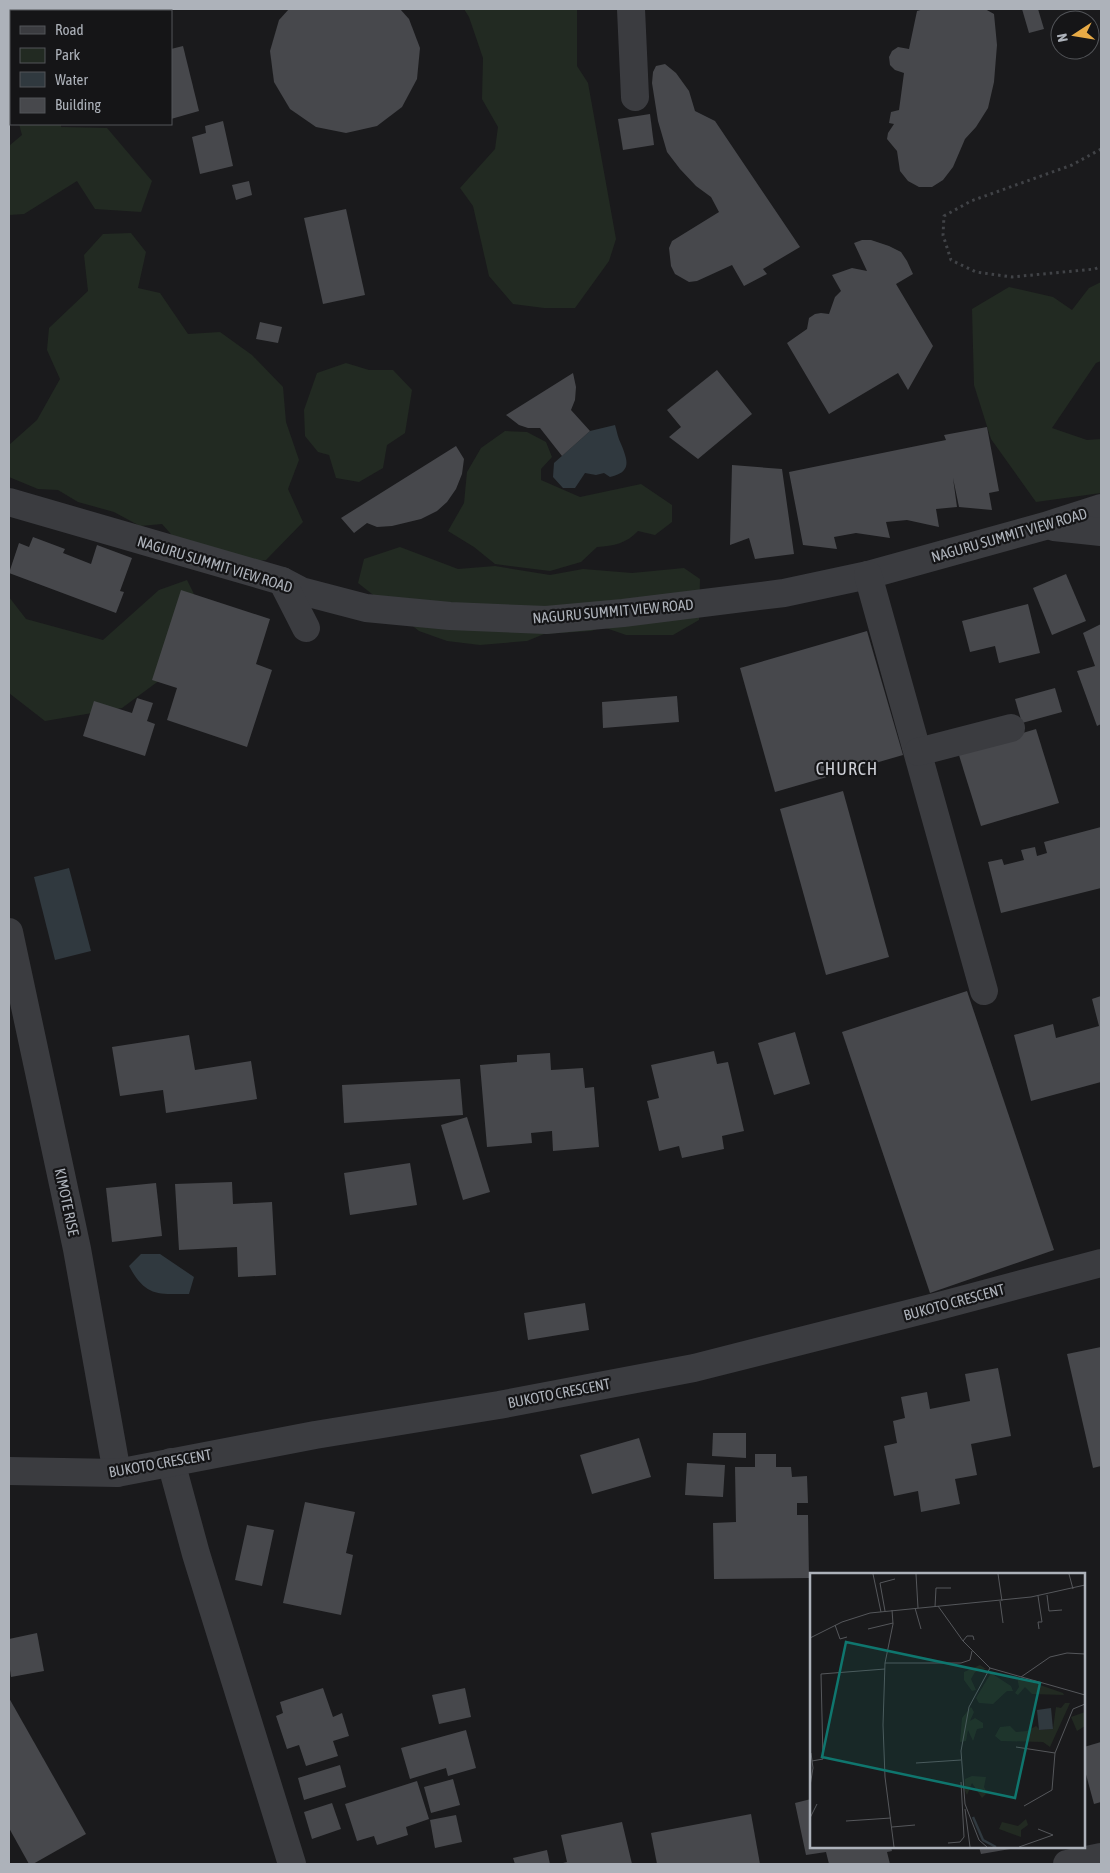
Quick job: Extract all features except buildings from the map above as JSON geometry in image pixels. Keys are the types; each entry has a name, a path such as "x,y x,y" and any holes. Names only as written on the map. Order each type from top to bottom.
{"street":[{"path":"631,9 635,97"},
{"name":"NAGURU SUMMIT VIEW ROAD","path":"9,502 282,582 301,591 366,608 450,616 546,620 623,613 784,593 868,575 1045,526 1101,508"},
{"path":"1045,526 1101,532"},
{"path":"868,575 984,991"},
{"path":"282,582 306,628"},
{"path":"918,752 1011,728"},
{"name":"KIMOTE RISE","path":"9,932 77,1249 117,1473"},
{"name":"BUKOTO CRESCENT","path":"9,1471 117,1473 694,1368 1101,1263"},
{"path":"172,1462 196,1554 292,1864"},
{"path":"1067,1864 1101,1857"}],"path":[{"path":"1101,149 1072,165 971,201 944,216 943,235 951,260 976,272 1012,277 1095,269 1101,266"}],"green space":[{"path":"464,9 577,9 577,66 588,83 616,239 609,261 575,308 544,308 513,304 489,276 473,206 460,188 495,149 498,127 482,99 483,58 469,17"},
{"path":"19,125 107,128 152,181 141,212 95,209 77,181 24,214 9,215 9,146 22,135"},
{"path":"131,233 146,252 138,288 160,293 188,334 220,332 252,355 283,387 286,422 299,460 288,489 303,522 266,560 202,569 162,524 140,526 114,512 78,502 58,490 38,489 9,477 9,445 37,420 60,379 47,350 49,328 88,291 84,255 103,234"},
{"path":"1101,282 1101,361 1096,363 1052,428 1087,440 1101,439 1101,493 1036,502 991,439 974,385 972,309 1009,287 1053,297 1072,310 1089,288"},
{"path":"346,363 369,370 393,370 412,390 405,433 387,445 383,468 359,482 336,478 329,455 318,452 305,436 304,410 317,373"},
{"path":"505,431 527,432 546,442 552,457 541,469 541,480 580,497 641,484 672,505 672,522 655,535 638,531 620,543 597,547 581,562 550,571 495,564 474,547 448,531 464,503 467,472 481,448"},
{"path":"400,547 458,569 495,566 550,575 583,569 632,573 684,568 700,579 699,620 673,635 626,635 603,627 591,631 544,634 527,641 480,645 447,641 419,631 358,583 364,559"},
{"path":"187,580 204,614 187,660 122,708 45,721 9,693 9,597 26,619 103,640 159,590"}],"water":[{"path":"615,425 625,456 625,469 617,475 610,477 604,473 596,475 585,473 575,488 563,488 553,477 554,463 590,431"},
{"path":"69,868 91,951 55,960 34,877"},
{"path":"141,1254 160,1254 194,1277 189,1294 153,1292 141,1283 129,1266"}],"district":[{"name":"CHURCH","path":"847,768"}]}
